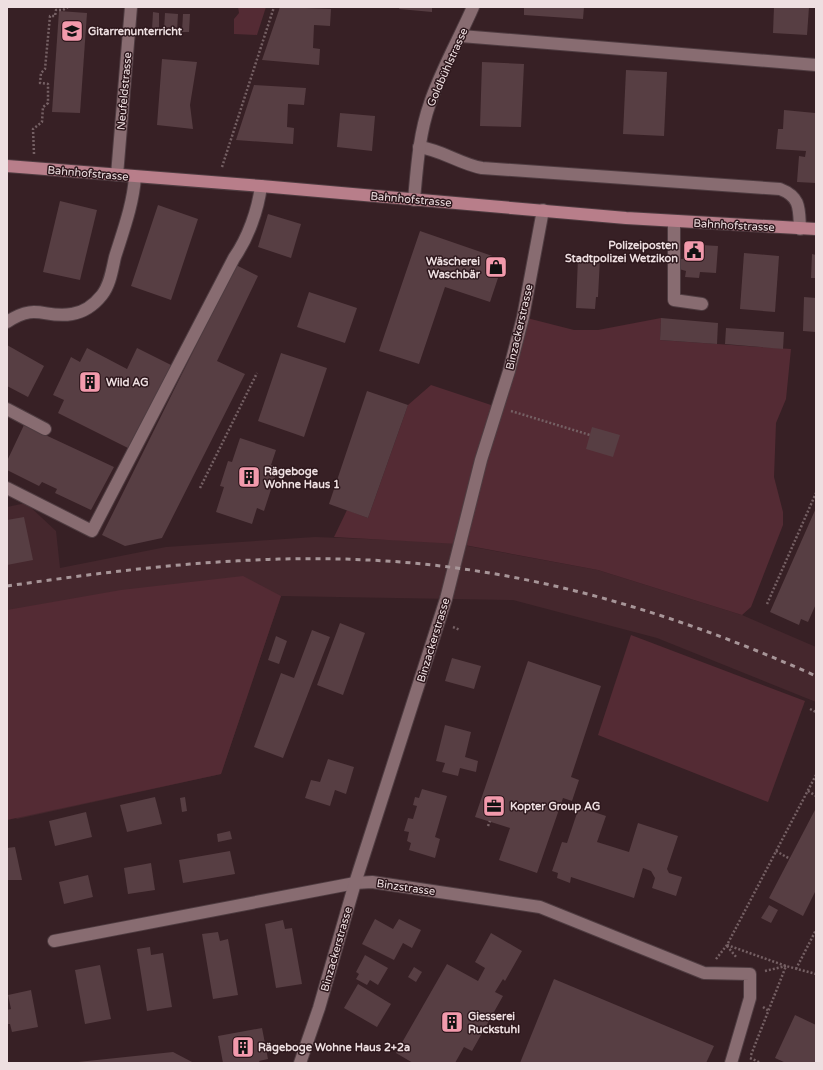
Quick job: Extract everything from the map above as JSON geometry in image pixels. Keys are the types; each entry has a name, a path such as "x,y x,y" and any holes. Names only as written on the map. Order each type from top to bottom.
{"main road":[{"name":"Bahnhofstrasse","path":"7,166 674,221 816,229"}],"street":[{"name":"Neufeldstrasse","path":"117,175 131,7"},
{"name":"Goldbühlstrasse","path":"414,200 419,147 424,122 435,90 473,7"},
{"path":"461,36 816,66"},
{"path":"419,147 435,150 468,165 482,168 780,189 793,195 797,200 800,228"},
{"path":"7,322 28,311 70,314 79,312 88,309 100,298 107,286 131,206 135,177"},
{"path":"7,488 92,530 234,258 242,247 259,200 261,186"},
{"name":"Binzackerstrasse","path":"300,1063 319,1008 355,883 446,599 481,460 509,371 523,317 543,210"},
{"path":"674,221 674,300 702,304"},
{"path":"7,409 44,429"},
{"name":"Binzstrasse","path":"54,941 355,883 372,882 540,907 704,973 750,974"},
{"path":"732,1063 750,998 750,974"}],"path":[{"path":"34,154 34,129 42,122 43,108 48,103 48,84 40,83 41,73 45,69 50,16 55,16 56,10 63,10 68,7"},
{"path":"216,183 274,7"},
{"path":"200,488 257,373"},
{"path":"497,407 590,435"},
{"path":"767,604 816,493"},
{"path":"455,628 460,630"},
{"path":"810,709 816,712"},
{"path":"704,973 727,945 816,775"},
{"path":"808,791 816,796"},
{"path":"488,826 490,821"},
{"path":"776,851 790,859"},
{"path":"796,969 816,930"},
{"path":"727,945 786,966 816,974"},
{"path":"750,974 786,966"},
{"path":"748,1063 786,966"},
{"path":"750,1058 761,1063"}],"shaded area":[{"path":"238,7 266,7 257,35 234,34 234,19 239,13"},
{"path":"523,317 574,330 598,330 661,318 660,340 791,349 786,399 776,423 774,477 783,512 783,525 751,607 742,615 598,570 459,544 334,537 347,510 368,518 408,405 431,385 497,407"},
{"path":"26,503 56,531 60,568 166,547 315,537 446,542 598,570 742,615 816,647 816,702 657,638 513,600 281,596 221,774 17,819 7,813 7,507"},
{"path":"243,576 281,596 221,774 7,820 7,610 121,590"},
{"path":"631,635 805,701 768,802 598,735"}],"building":[{"path":"280,7 331,9 330,26 314,25 313,48 320,49 319,65 262,60"},
{"path":"400,7 432,7 432,12 399,9"},
{"path":"524,7 584,7 583,19 524,15"},
{"path":"774,7 809,7 807,35 773,33"},
{"path":"59,11 87,13 80,113 52,112"},
{"path":"153,12 159,13 159,31 152,30"},
{"path":"165,13 178,14 177,31 164,31"},
{"path":"183,14 190,14 189,32 182,32"},
{"path":"162,59 197,62 190,105 193,129 157,125"},
{"path":"482,62 524,64 521,127 480,126"},
{"path":"626,70 667,72 664,136 623,134"},
{"path":"254,85 306,88 304,105 288,104 287,127 294,128 293,144 236,140"},
{"path":"784,110 815,113 816,183 797,182 799,156 805,157 806,151 776,149 778,129 783,129"},
{"path":"340,113 375,116 372,151 337,147"},
{"path":"60,201 97,210 80,280 43,272"},
{"path":"158,205 198,219 171,300 131,286"},
{"path":"268,214 301,224 291,258 258,247"},
{"path":"420,231 504,260 490,302 445,287 419,364 379,351"},
{"path":"685,244 718,246 716,273 700,272 699,278 685,277 686,271 679,269 680,259 683,259"},
{"path":"744,253 779,256 775,312 740,309"},
{"path":"812,254 816,255 816,278 811,278"},
{"path":"578,257 600,258 598,297 596,297 595,309 576,308"},
{"path":"236,265 258,276 217,361 245,374 162,538 125,546 102,535"},
{"path":"309,292 357,308 345,343 297,327"},
{"path":"804,297 816,298 816,332 803,331"},
{"path":"661,318 718,323 717,344 660,340"},
{"path":"726,328 784,332 783,349 725,344"},
{"path":"7,345 44,366 28,397 7,386"},
{"path":"87,348 127,369 137,348 171,365 130,449 58,413 64,400 53,395 71,357 80,362"},
{"path":"281,353 327,368 304,437 258,421"},
{"path":"367,391 408,405 368,518 329,504"},
{"path":"24,425 114,467 91,510 55,493 57,489 42,482 39,486 7,470 7,461"},
{"path":"592,427 620,435 613,457 586,449"},
{"name":"Rägeboge Wohne Haus 1","path":"240,438 276,450 271,465 278,468 264,511 257,508 252,524 216,512 224,487 220,486 228,461 232,462"},
{"path":"816,508 816,604 808,622 801,619 799,625 770,612"},
{"path":"24,517 33,560 7,565 7,520"},
{"path":"340,623 365,633 343,695 317,685"},
{"path":"312,630 330,637 283,758 254,747 281,673 294,678"},
{"path":"276,636 287,641 279,664 268,660"},
{"path":"452,658 481,666 474,689 445,681"},
{"path":"528,661 601,686 571,777 579,780 572,801 563,798 537,873 499,860 510,828 475,817"},
{"path":"445,725 471,732 465,757 478,761 476,772 460,768 458,776 442,772 445,763 436,761"},
{"path":"328,759 354,767 346,794 335,790 330,806 305,798 311,780 320,782"},
{"path":"422,789 447,796 435,837 440,839 435,858 409,850 411,843 407,841 409,832 404,831 408,818 413,819 417,806 413,805 415,797 419,798"},
{"path":"155,797 162,824 127,832 120,805"},
{"path":"185,797 187,811 182,812 180,798"},
{"path":"579,807 606,816 597,842 629,852 638,823 678,836 667,869 669,873 682,877 676,896 652,888 655,878 651,871 643,868 634,898 571,877 570,883 557,878 558,873 552,871 562,842 567,843"},
{"path":"816,808 816,890 803,916 769,898"},
{"path":"86,812 92,837 55,846 49,821"},
{"path":"230,831 232,839 218,842 217,834"},
{"path":"15,847 22,880 7,880 7,848"},
{"path":"230,851 235,874 183,883 179,860"},
{"path":"151,863 155,890 128,894 124,868"},
{"path":"88,875 93,897 64,904 59,882"},
{"path":"769,905 778,910 771,923 761,918"},
{"path":"375,919 393,929 399,919 421,930 412,948 403,943 394,960 362,944"},
{"path":"283,920 285,929 292,928 302,984 276,988 265,924"},
{"path":"218,932 220,941 228,939 238,995 213,999 202,934"},
{"name":"Giesserei Ruckstuhl","path":"491,933 522,951 505,981 503,979 495,992 503,996 472,1051 464,1047 455,1063 413,1063 396,1053 447,964 478,981 485,968 475,962"},
{"path":"150,947 151,955 163,953 172,1007 147,1011 137,949"},
{"path":"365,955 388,968 378,985 370,980 367,985 356,979 359,974 356,972"},
{"path":"100,965 111,1019 85,1024 75,970"},
{"path":"414,967 422,972 416,982 408,977"},
{"path":"554,979 714,1046 706,1063 520,1063"},
{"path":"358,984 391,1004 377,1027 344,1008"},
{"path":"31,990 38,1027 12,1032 10,1024 7,1024 7,1010 11,1009 8,995"},
{"path":"795,1015 816,1025 816,1063 786,1063 775,1058"},
{"name":"Rägeboge Wohne Haus 2+2a","path":"262,1028 268,1059 259,1061 260,1063 223,1063 218,1036"},
{"path":"173,1052 194,1063 78,1062"}],"railway":[{"path":"7,586 97,574 187,564 232,561 323,559 426,564 484,572 541,583 653,613 708,632 816,676"}],"place":[{"name":"Gitarrenunterricht","path":"72,31"},
{"name":"Polizeiposten Stadtpolizei Wetzikon","path":"694,251"},
{"name":"Wäscherei Waschbär","path":"496,267"},
{"name":"Wild AG","path":"90,382"},
{"name":"Rägeboge Wohne Haus 1","path":"249,477"},
{"name":"Kopter Group AG","path":"494,806"},
{"name":"Giesserei Ruckstuhl","path":"452,1022"},
{"name":"Rägeboge Wohne Haus 2+2a","path":"243,1047"}]}
